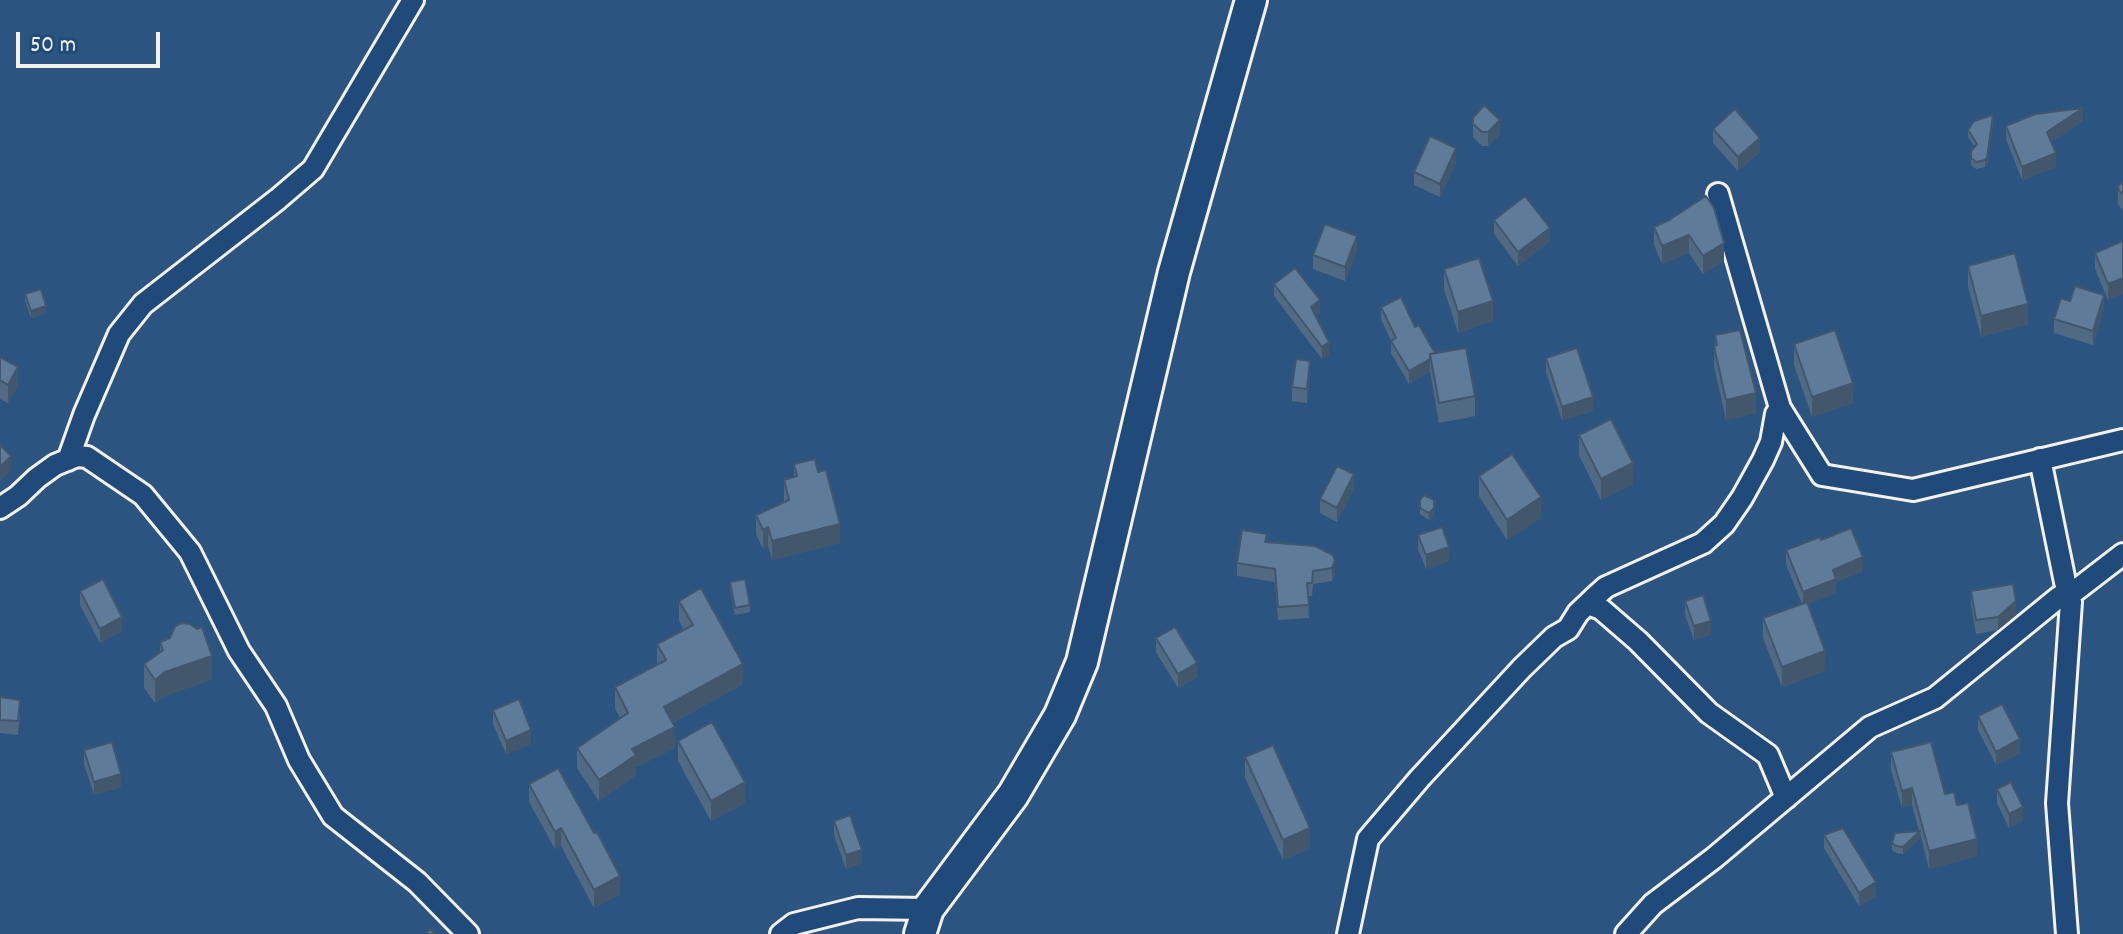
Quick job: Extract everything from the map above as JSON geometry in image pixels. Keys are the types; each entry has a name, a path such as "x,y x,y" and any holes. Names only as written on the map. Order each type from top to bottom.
{"street":[{"path":"68,460 119,334 143,304 313,169 413,0"},
{"path":"781,934 794,924 858,908 924,921 1013,795 1060,715 1082,662 1174,272 1251,0"},
{"path":"1718,194 1780,408 1822,475 1913,490 2123,440"},
{"path":"1348,934 1368,839 1522,668 1554,637 1568,629 1578,613 1606,587 1703,543 1724,524 1763,460 1780,408"},
{"path":"0,508 55,465 77,456 87,457 143,495 190,552 239,651 276,706 299,760 333,816 417,882 468,934"},
{"path":"2040,459 2071,602 2057,803 2067,934"},
{"path":"1626,934 1653,904 1714,858 1870,727 1935,698 2069,591 2075,591 2123,554"},
{"path":"1588,604 1601,609 1638,641 1709,713 1768,755 1786,798"}],"building":[{"path":"1484,105 1500,120 1488,132 1482,132 1473,124 1473,118"},
{"path":"2083,108 2047,132 2056,153 2022,167 2006,126 2035,114"},
{"path":"1735,109 1760,138 1738,157 1713,129"},
{"path":"1993,115 1987,158 1976,162 1971,158 1971,151 1977,144 1968,130 1974,121"},
{"path":"1430,136 1456,148 1440,184 1414,172"},
{"path":"1525,196 1550,228 1518,252 1494,220"},
{"path":"1706,196 1714,208 1724,243 1703,256 1689,235 1662,246 1654,227"},
{"path":"1325,224 1357,236 1345,267 1313,255"},
{"path":"2123,241 2123,278 2108,284 2095,253"},
{"path":"2015,253 2028,304 1981,316 1968,266"},
{"path":"1479,258 1493,301 1458,312 1444,269"},
{"path":"1295,268 1320,300 1311,307 1329,342 1322,347 1274,284"},
{"path":"2075,286 2104,295 2093,331 2054,319 2061,298 2070,301"},
{"path":"41,289 46,306 31,311 25,294"},
{"path":"1401,297 1415,327 1419,325 1435,353 1409,371 1391,341 1396,338 1381,307"},
{"path":"1740,330 1756,393 1726,400 1714,346 1717,345 1715,335"},
{"path":"1835,330 1853,383 1812,397 1794,344"},
{"path":"1466,348 1475,396 1439,403 1430,354"},
{"path":"1577,348 1593,397 1562,407 1546,358"},
{"path":"0,357 18,367 8,385 0,380"},
{"path":"1296,359 1310,361 1307,389 1292,387"},
{"path":"1611,419 1633,463 1601,479 1579,435"},
{"path":"0,445 11,456 0,467"},
{"path":"1512,454 1541,497 1507,520 1479,476"},
{"path":"815,459 818,472 826,470 840,524 772,541 768,527 763,530 756,515 789,500 784,480 797,476 794,464"},
{"path":"1337,466 1354,474 1337,508 1320,499"},
{"path":"1424,495 1434,500 1434,508 1429,513 1420,508"},
{"path":"1442,527 1449,547 1426,555 1418,535"},
{"path":"1851,528 1863,557 1833,570 1836,579 1803,592 1786,550"},
{"path":"1242,530 1267,534 1265,542 1315,546 1333,555 1335,561 1332,568 1313,571 1312,583 1307,583 1309,605 1278,607 1275,569 1237,563"},
{"path":"103,579 122,617 100,629 80,591"},
{"path":"745,579 750,605 735,608 730,582"},
{"path":"2013,584 2016,601 1998,617 1976,620 1971,591"},
{"path":"701,588 743,664 664,707 675,727 632,749 636,755 599,780 577,748 628,713 615,687 666,660 657,644 693,625 679,601"},
{"path":"1703,595 1711,621 1694,626 1685,601"},
{"path":"1807,602 1825,651 1782,667 1763,618"},
{"path":"182,623 197,629 202,627 212,656 165,672 155,680 144,664 163,650 160,642 170,638 175,626"},
{"path":"1175,627 1197,663 1178,674 1156,638"},
{"path":"0,697 20,700 18,721 0,720"},
{"path":"519,699 531,730 506,741 493,710"},
{"path":"2002,704 2020,739 1996,752 1978,716"},
{"path":"712,722 745,782 711,801 678,741"},
{"path":"112,742 121,774 94,782 84,750"},
{"path":"1931,742 1945,794 1954,792 1957,805 1968,803 1977,839 1929,851 1912,788 1902,791 1891,752"},
{"path":"1273,745 1310,828 1283,840 1245,757"},
{"path":"558,768 620,876 594,890 561,828 555,832 529,784"},
{"path":"2011,782 2023,807 2009,814 1997,789"},
{"path":"850,815 862,850 846,855 834,821"},
{"path":"1843,828 1876,882 1859,893 1824,835"},
{"path":"1920,831 1903,847 1892,843 1895,833"}]}
